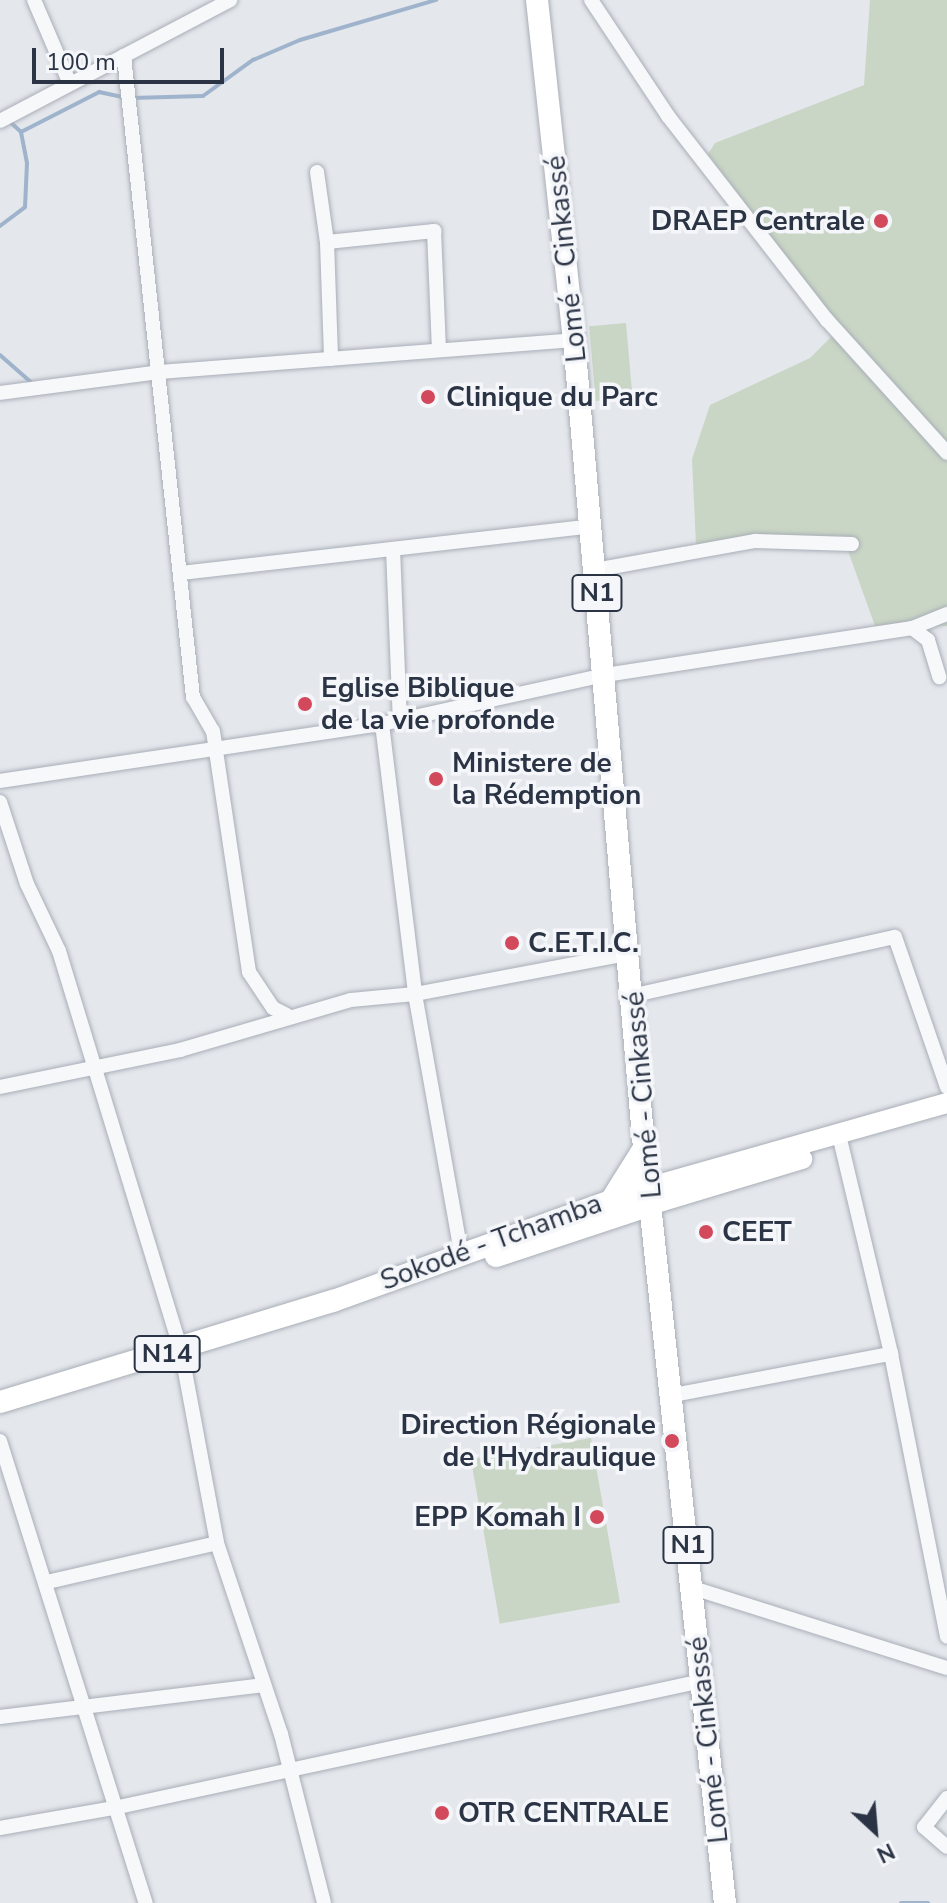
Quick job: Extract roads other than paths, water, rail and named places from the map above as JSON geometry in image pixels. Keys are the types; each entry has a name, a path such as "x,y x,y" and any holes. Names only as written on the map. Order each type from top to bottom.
{"main road":[{"name":"Lomé - Cinkassé","path":"537,0 574,340 635,995 644,1148 673,1395 725,1903"},
{"path":"840,1141 947,1103"},
{"path":"651,1196 840,1141 947,1116"},
{"path":"612,1199 644,1148"},
{"name":"Sokodé - Tchamba","path":"333,1301 381,1292 651,1196"},
{"name":"Sokodé - Tchamba","path":"0,1402 181,1350 333,1301 612,1199 651,1196"}],"street":[{"path":"34,0 70,84"},
{"path":"4,119 230,0"},
{"path":"591,0 668,116 827,320 947,453"},
{"path":"124,56 193,697 213,731 249,972 273,1008 287,1015"},
{"path":"317,172 327,242 331,359"},
{"path":"327,242 434,231 439,350"},
{"path":"0,393 160,372 574,340"},
{"path":"181,573 591,526"},
{"path":"595,570 755,541 852,544"},
{"path":"393,549 400,721"},
{"path":"0,781 400,721 605,675 912,628 947,614"},
{"path":"912,628 928,640 939,677"},
{"path":"382,724 415,994 461,1252"},
{"path":"0,802 27,884 59,951 181,1350 217,1543 291,1769 324,1903"},
{"path":"635,995 895,937 947,1087"},
{"path":"0,1087 207,1043 261,1028 287,1015 351,1000 415,994 631,953"},
{"path":"840,1141 891,1354 947,1637"},
{"path":"673,1395 891,1354"},
{"path":"0,1441 146,1903"},
{"path":"47,1582 217,1543"},
{"path":"693,1588 947,1668"},
{"path":"0,1828 114,1808 702,1681"},
{"path":"0,1717 264,1685"},
{"path":"947,1798 924,1827 947,1847"}],"waterway":[{"path":"132,98 203,96 253,60 300,40 436,0"},
{"path":"10,122 21,132 99,92 123,97"},
{"path":"0,226 25,207 27,163 21,132"},
{"path":"0,355 33,384"},
{"path":"901,1903 928,1903"}],"place":[{"name":"DRAEP Centrale","path":"881,221"},
{"name":"Clinique du Parc","path":"428,397"},
{"name":"Eglise Biblique de la vie profonde","path":"305,704"},
{"name":"Ministere de la Rédemption","path":"436,779"},
{"name":"C.E.T.I.C.","path":"512,943"},
{"name":"CEET","path":"706,1232"},
{"name":"Direction Régionale de l'Hydraulique","path":"672,1441"},
{"name":"EPP Komah I","path":"597,1517"},
{"name":"OTR CENTRALE","path":"442,1813"}]}
